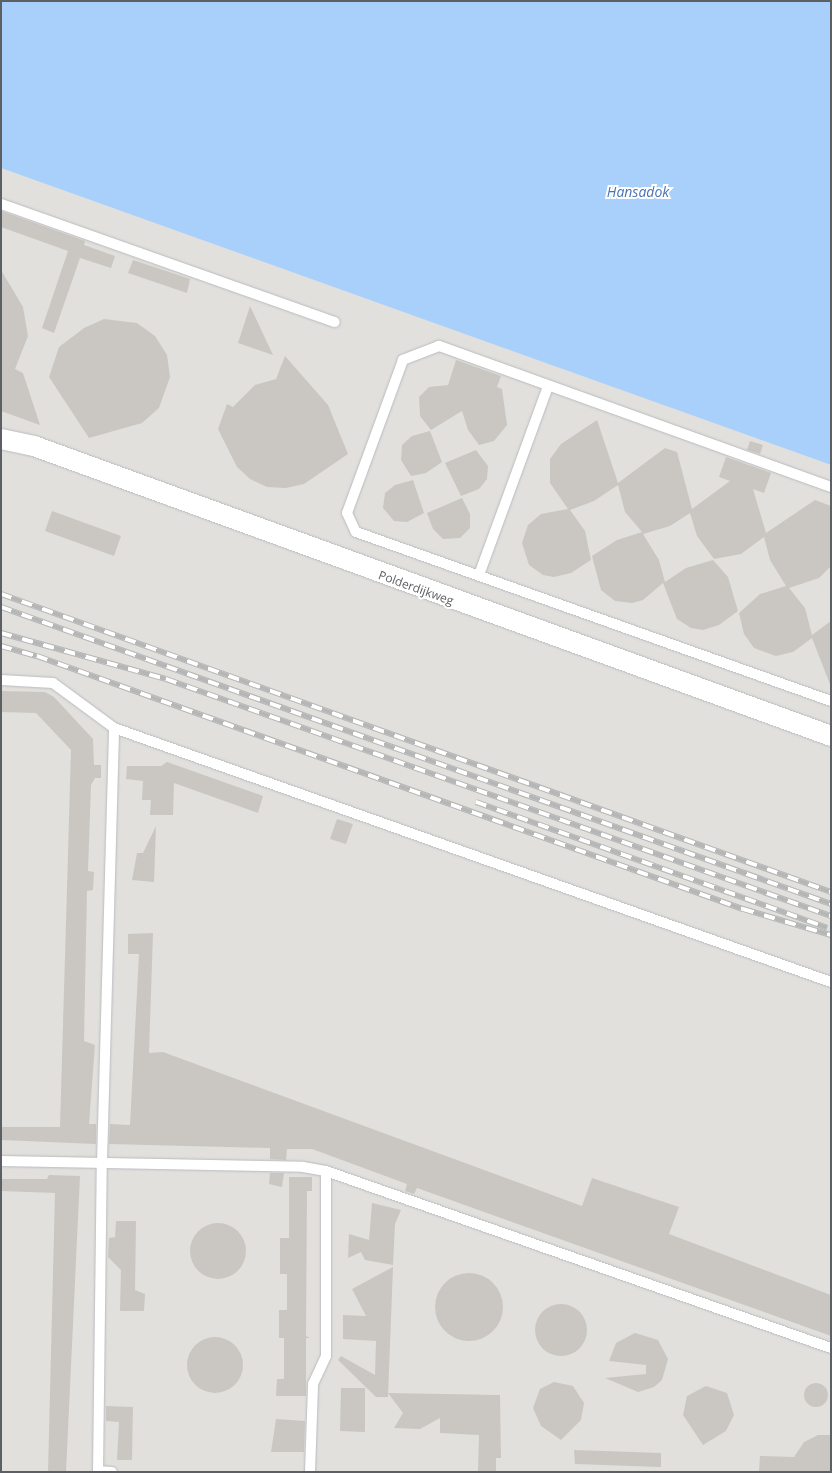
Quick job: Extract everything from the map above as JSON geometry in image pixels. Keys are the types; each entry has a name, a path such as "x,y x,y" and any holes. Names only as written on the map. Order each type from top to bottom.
{"street":[{"name":"Polderdijkweg","path":"1,439 34,446 417,589 831,736"}],"lane":[{"path":"1,204 335,322"},
{"path":"831,487 439,346 403,360 347,513 356,532 831,702"},
{"path":"479,575 548,386"},
{"path":"1,680 53,683 114,728 831,982"},
{"path":"112,1472 98,1472 102,1162 114,728"},
{"path":"1,1161 102,1162 326,1171 831,1348"},
{"path":"310,1472 314,1384 326,1356 326,1171"}],"shaded area":[{"path":"1,168 831,465 831,1472 1,1472"}],"water":[{"name":"Hansadok","path":"1,1 831,1 831,465 1,168"}],"building":[{"path":"1,211 85,241 84,245 115,256 111,268 80,258 54,333 42,328 68,251 1,227"},
{"path":"133,260 190,279 187,293 128,273"},
{"path":"1,270 23,307 28,336 15,369 23,373 40,425 1,411"},
{"path":"250,306 273,355 238,343"},
{"path":"104,319 137,323 155,336 167,355 170,377 159,408 142,423 89,438 49,377 59,347 84,328"},
{"path":"285,356 328,405 348,454 304,484 286,488 267,487 250,479 237,467 218,429 227,404 233,407 255,385 276,379"},
{"path":"456,360 501,376 497,387 502,389 507,425 494,441 479,445 468,430 462,411 431,430 420,416 419,397 429,387 448,385"},
{"path":"597,420 618,483 665,448 677,452 692,509 730,481 719,477 726,457 771,473 764,493 753,489 766,533 815,500 831,506 831,566 819,578 789,588 805,608 812,635 831,621 831,687 812,638 793,652 776,656 754,648 744,634 739,613 760,594 786,586 770,560 764,537 741,554 714,559 697,536 690,513 670,526 643,534 659,560 665,582 686,568 713,560 728,577 738,611 719,625 703,630 691,628 677,619 663,583 643,600 632,603 615,601 601,590 592,556 617,540 642,532 625,512 618,485 594,501 570,510 585,531 591,560 571,573 554,577 543,575 529,565 522,543 528,525 541,514 568,509 550,483 550,459 561,444"},
{"path":"430,431 442,462 426,473 411,476 401,460 402,445 412,436"},
{"path":"750,441 763,445 760,454 747,450"},
{"path":"476,450 488,466 487,479 479,489 461,496 445,463"},
{"path":"413,480 424,513 407,522 394,521 383,508 385,493 395,485"},
{"path":"462,498 470,514 470,528 460,538 443,539 433,529 427,513"},
{"path":"52,511 121,536 114,556 45,531"},
{"path":"1,691 45,692 54,697 93,739 94,765 101,765 101,778 95,778 91,785 88,871 94,872 93,890 87,891 84,1041 95,1045 89,1124 96,1124 96,1144 1,1140 1,1127 60,1127 71,750 36,713 1,712"},
{"path":"167,762 263,796 258,813 174,783 173,815 150,815 151,800 142,800 143,781 126,779 127,766 161,766"},
{"path":"337,819 353,824 346,844 330,839"},
{"path":"156,826 154,882 132,880 137,853 143,853"},
{"path":"153,933 149,1053 163,1052 582,1206 592,1178 679,1207 669,1234 831,1295 831,1336 417,1188 414,1194 405,1191 407,1184 312,1149 287,1149 286,1160 270,1159 270,1148 109,1144 110,1124 130,1125 139,954 128,954 128,934"},
{"path":"270,1173 284,1173 282,1187 269,1184"},
{"path":"49,1175 80,1176 66,1472 48,1472 55,1193 1,1191 1,1179 47,1179"},
{"path":"289,1177 312,1177 312,1191 307,1191 306,1336 310,1338 306,1338 306,1396 276,1396 277,1379 284,1379 284,1338 279,1338 279,1310 287,1310 287,1274 280,1274 280,1238 289,1238"},
{"path":"372,1203 401,1210 395,1224 393,1265 365,1260 361,1252 348,1258 349,1234 369,1240"},
{"path":"116,1221 136,1221 135,1290 145,1294 144,1311 120,1311 121,1270 108,1257 109,1238 115,1237"},
{"path":"218,1223 229,1225 238,1231 244,1240 246,1251 244,1262 238,1271 229,1277 218,1279 207,1277 198,1271 192,1262 190,1251 192,1240 198,1231 207,1225"},
{"path":"393,1267 388,1397 376,1397 338,1360 341,1356 375,1375 376,1341 343,1339 343,1315 366,1316 352,1289"},
{"path":"462,1273 476,1273 488,1278 498,1288 503,1300 503,1314 498,1326 488,1336 476,1341 462,1341 450,1336 440,1326 435,1314 435,1300 440,1288 450,1278"},
{"path":"561,1304 571,1306 579,1312 585,1320 587,1330 585,1340 579,1348 571,1354 561,1356 551,1354 543,1348 537,1340 535,1330 537,1320 543,1312 551,1306"},
{"path":"635,1333 658,1340 668,1359 662,1380 654,1387 638,1392 605,1378 646,1374 646,1365 609,1361 616,1343"},
{"path":"215,1337 230,1342 238,1350 243,1365 238,1380 230,1388 215,1393 200,1388 192,1380 187,1365 192,1350 200,1342"},
{"path":"554,1382 573,1386 584,1403 581,1420 561,1440 541,1426 533,1408 540,1389"},
{"path":"816,1383 821,1384 827,1390 827,1400 821,1406 816,1407 811,1406 805,1400 804,1395 805,1390 811,1384"},
{"path":"706,1386 727,1393 734,1415 726,1431 703,1445 683,1415 687,1396"},
{"path":"341,1388 365,1388 365,1432 340,1431"},
{"path":"388,1393 500,1395 501,1458 496,1458 496,1472 478,1472 479,1435 440,1433 440,1418 420,1429 394,1428 403,1413"},
{"path":"106,1406 133,1407 132,1460 117,1460 119,1422 106,1421"},
{"path":"276,1419 305,1421 304,1452 271,1452"},
{"path":"818,1435 831,1435 831,1472 759,1472 760,1456 794,1457 804,1442"},
{"path":"574,1450 661,1453 661,1467 575,1464"}],"railway":[{"path":"1,594 831,892"},
{"path":"1,607 831,904"},
{"path":"1,633 166,679 831,916"},
{"path":"1,646 37,656 743,909 831,935"},
{"path":"476,802 827,928"}]}
